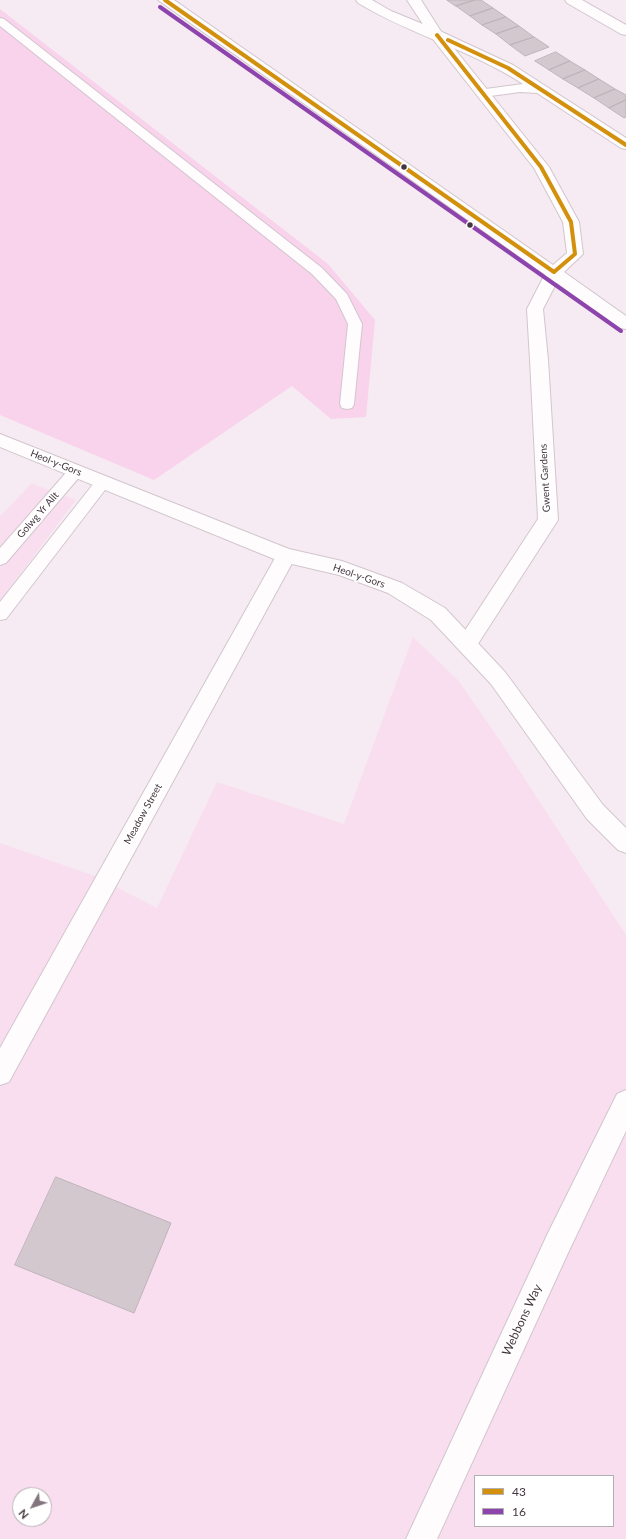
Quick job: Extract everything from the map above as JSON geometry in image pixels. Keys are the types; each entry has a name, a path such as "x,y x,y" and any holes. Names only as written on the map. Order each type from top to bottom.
{"street":[{"path":"165,0 626,324"},
{"path":"362,0 386,14 437,35 508,68 626,145"},
{"path":"414,0 437,35 541,167 571,222 575,254 554,272"},
{"path":"572,0 626,31"},
{"path":"483,93 520,88 541,90"},
{"name":"Gwent Gardens","path":"467,644 548,520 535,309 554,272"},
{"name":"Heol-y-Gors","path":"0,440 286,556 342,568 395,588 438,614 498,678 595,812 626,843"},
{"name":"Meadow Street","path":"0,1072 286,556"},
{"name":"Webbons Way","path":"422,1539 558,1243 626,1103"}],"lane":[{"path":"0,21 317,271 342,297 355,324 347,404"},
{"name":"Golwg Yr Allt","path":"0,559 76,471"},
{"path":"0,614 103,482"}],"shaded area":[{"path":"0,9 328,264 375,320 366,417 331,419 292,386 154,480 0,415"},
{"path":"32,483 76,500 0,601 0,516"},
{"path":"413,637 458,680 499,739 626,935 626,1539 0,1539 0,843 95,876 157,908 217,782 344,824"}],"building":[{"path":"447,0 475,0 456,6"},
{"path":"475,0 481,0 493,8 470,16 456,6"},
{"path":"493,8 506,17 482,25 470,16"},
{"path":"506,17 519,26 496,34 482,25"},
{"path":"519,26 534,37 510,45 496,34"},
{"path":"534,37 549,47 525,56 510,45"},
{"path":"556,52 570,61 549,70 535,61"},
{"path":"570,61 585,70 563,79 549,70"},
{"path":"585,70 599,79 578,88 563,79"},
{"path":"599,79 615,89 594,98 578,88"},
{"path":"615,89 626,95 626,100 609,108 594,98"},
{"path":"626,100 626,117 624,118 609,108"},
{"path":"56,1177 171,1223 134,1313 15,1265"}],"transit line":[{"name":"43","path":"165,0 554,272"},
{"name":"16","path":"160,7 621,331"},
{"name":"43","path":"437,35 541,167 571,222 575,254 554,272"},
{"name":"43","path":"448,40 508,68 626,145"}]}
